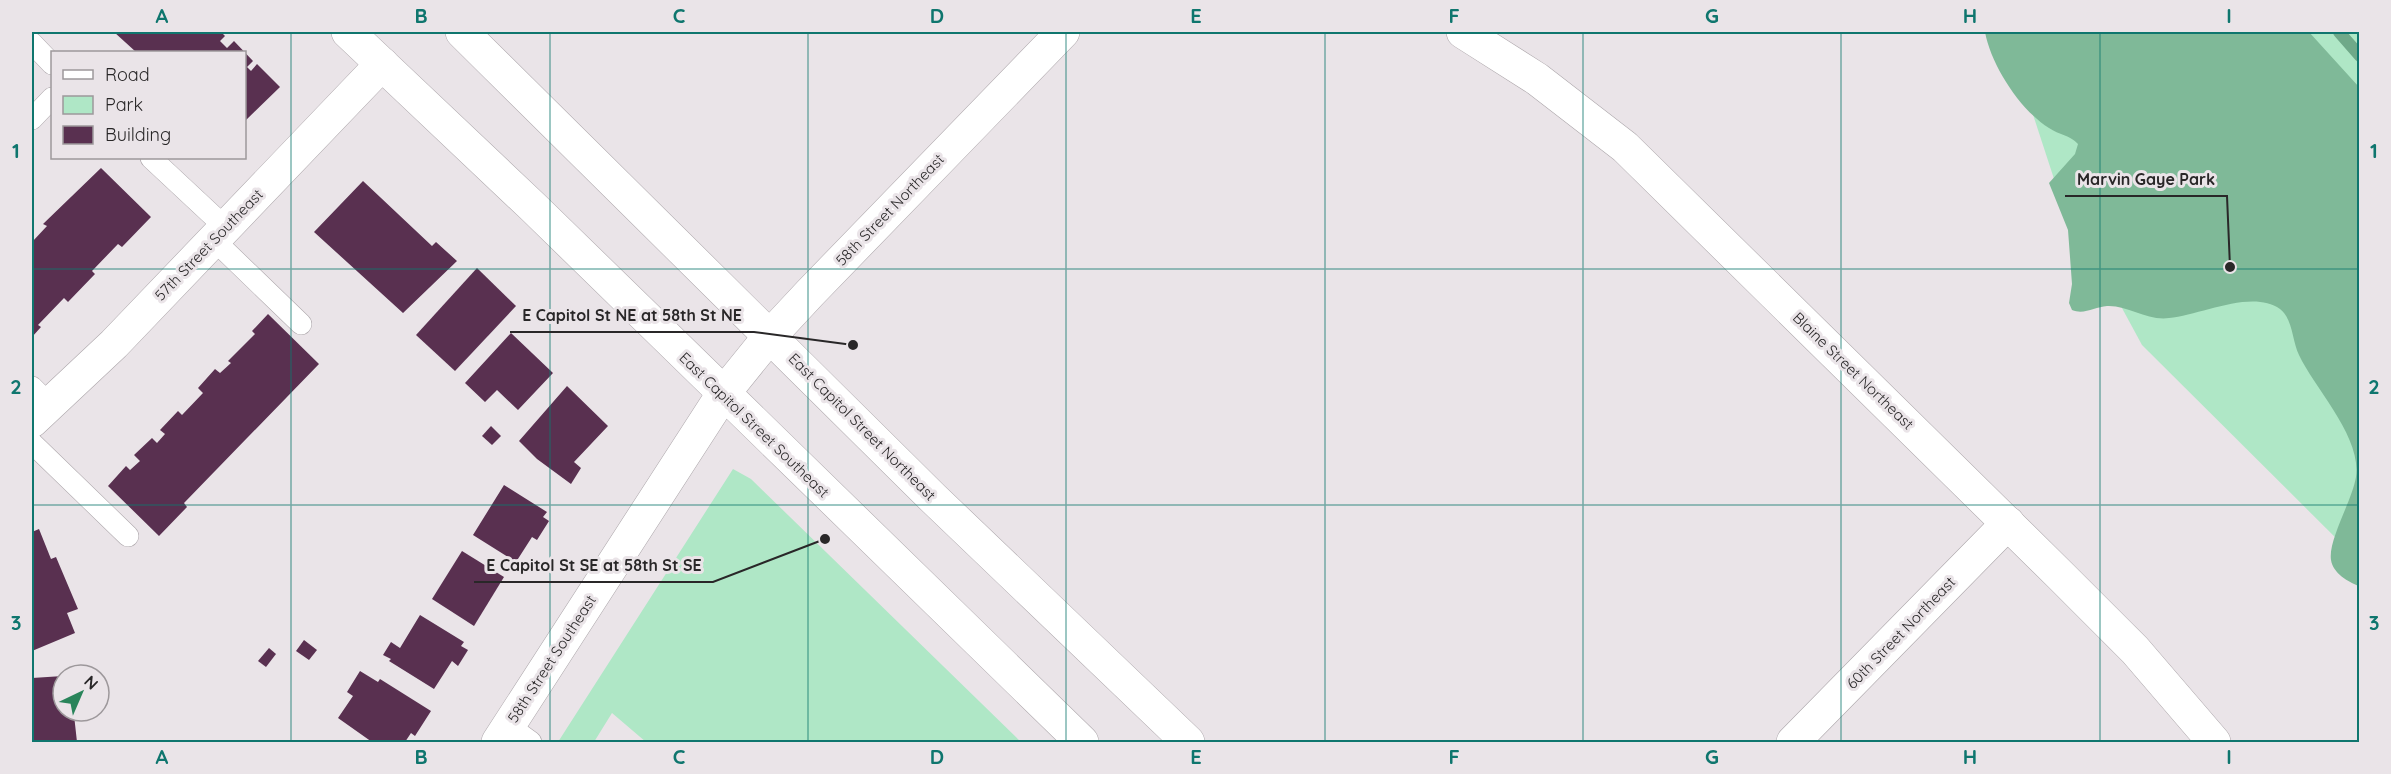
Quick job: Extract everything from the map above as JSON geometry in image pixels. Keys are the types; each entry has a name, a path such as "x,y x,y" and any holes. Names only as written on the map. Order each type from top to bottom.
{"street":[{"name":"East Capitol Street Southeast","path":"348,32 533,207 1082,742"},
{"name":"East Capitol Street Northeast","path":"462,32 770,336 1188,742"},
{"name":"58th Street Northeast","path":"723,394 770,336 1063,32"},
{"name":"Blaine Street Northeast","path":"1463,32 1537,79 1625,147 2135,650 2214,742"},
{"name":"57th Street Southeast","path":"37,404 114,344 382,64"},
{"name":"58th Street Southeast","path":"512,737 723,394"},
{"name":"60th Street Northeast","path":"1793,742 2008,523"}],"lane":[{"path":"32,43 51,63"},
{"path":"32,119 51,99"},
{"path":"152,159 301,324"},
{"path":"32,443 128,536"}],"green space":[{"path":"1985,32 2309,32 2359,87 2359,586 2338,573 2331,560 2333,542 2356,477 2356,462 2352,446 2336,414 2299,355 2290,324 2284,313 2269,304 2255,302 2241,302 2169,318 2153,317 2115,306 2081,312 2072,310 2069,303 2072,284 2068,230 2049,183 2075,154 2078,144 2038,120 2008,86 1993,58"},
{"path":"2006,32 2359,32 2359,561 2142,345 2057,188"},
{"path":"733,469 751,479 1021,742 646,742 612,713 594,742 558,742"}],"building":[{"path":"114,32 221,32 225,36 220,41 227,48 234,41 244,51 135,51"},
{"path":"246,54 253,61 247,67 251,71 257,64 280,87 246,120"},
{"path":"101,168 151,217 122,247 118,244 92,271 95,274 68,302 64,298 38,325 41,327 32,337 32,242 47,226 43,224"},
{"path":"363,181 432,246 436,242 457,261 403,313 314,232"},
{"path":"477,268 516,306 455,371 416,335"},
{"path":"268,314 319,364 184,503 187,507 159,536 108,486 126,466 130,470 140,461 134,455 152,438 157,443 165,434 160,430 178,411 182,415 203,393 198,388 215,369 220,373 231,363 228,361 255,334 252,331"},
{"path":"511,333 553,373 518,410 497,390 485,402 465,383"},
{"path":"567,386 608,426 574,462 581,468 571,484 537,459 519,441"},
{"path":"491,426 501,436 492,445 482,436"},
{"path":"504,485 547,512 543,517 549,521 537,540 532,537 516,562 473,535"},
{"path":"39,529 51,559 56,557 78,609 67,613 75,633 32,651 32,532"},
{"path":"462,551 504,577 474,626 432,599"},
{"path":"420,615 464,642 461,646 468,650 458,666 452,661 434,689 383,655 391,642 400,648"},
{"path":"304,640 317,650 309,660 296,651"},
{"path":"269,648 276,654 266,667 258,661"},
{"path":"360,671 378,682 380,679 431,711 415,736 411,733 405,742 372,742 338,718 353,696 347,692"},
{"path":"51,677 51,723 75,723 77,742 32,742 32,678"}],"waterway":[{"path":"2339,32 2360,56"}],"place":[{"name":"Marvin Gaye Park","path":"2230,267"},
{"name":"E Capitol St NE at 58th St NE","path":"853,345"},
{"name":"E Capitol St SE at 58th St SE","path":"825,539"}]}
